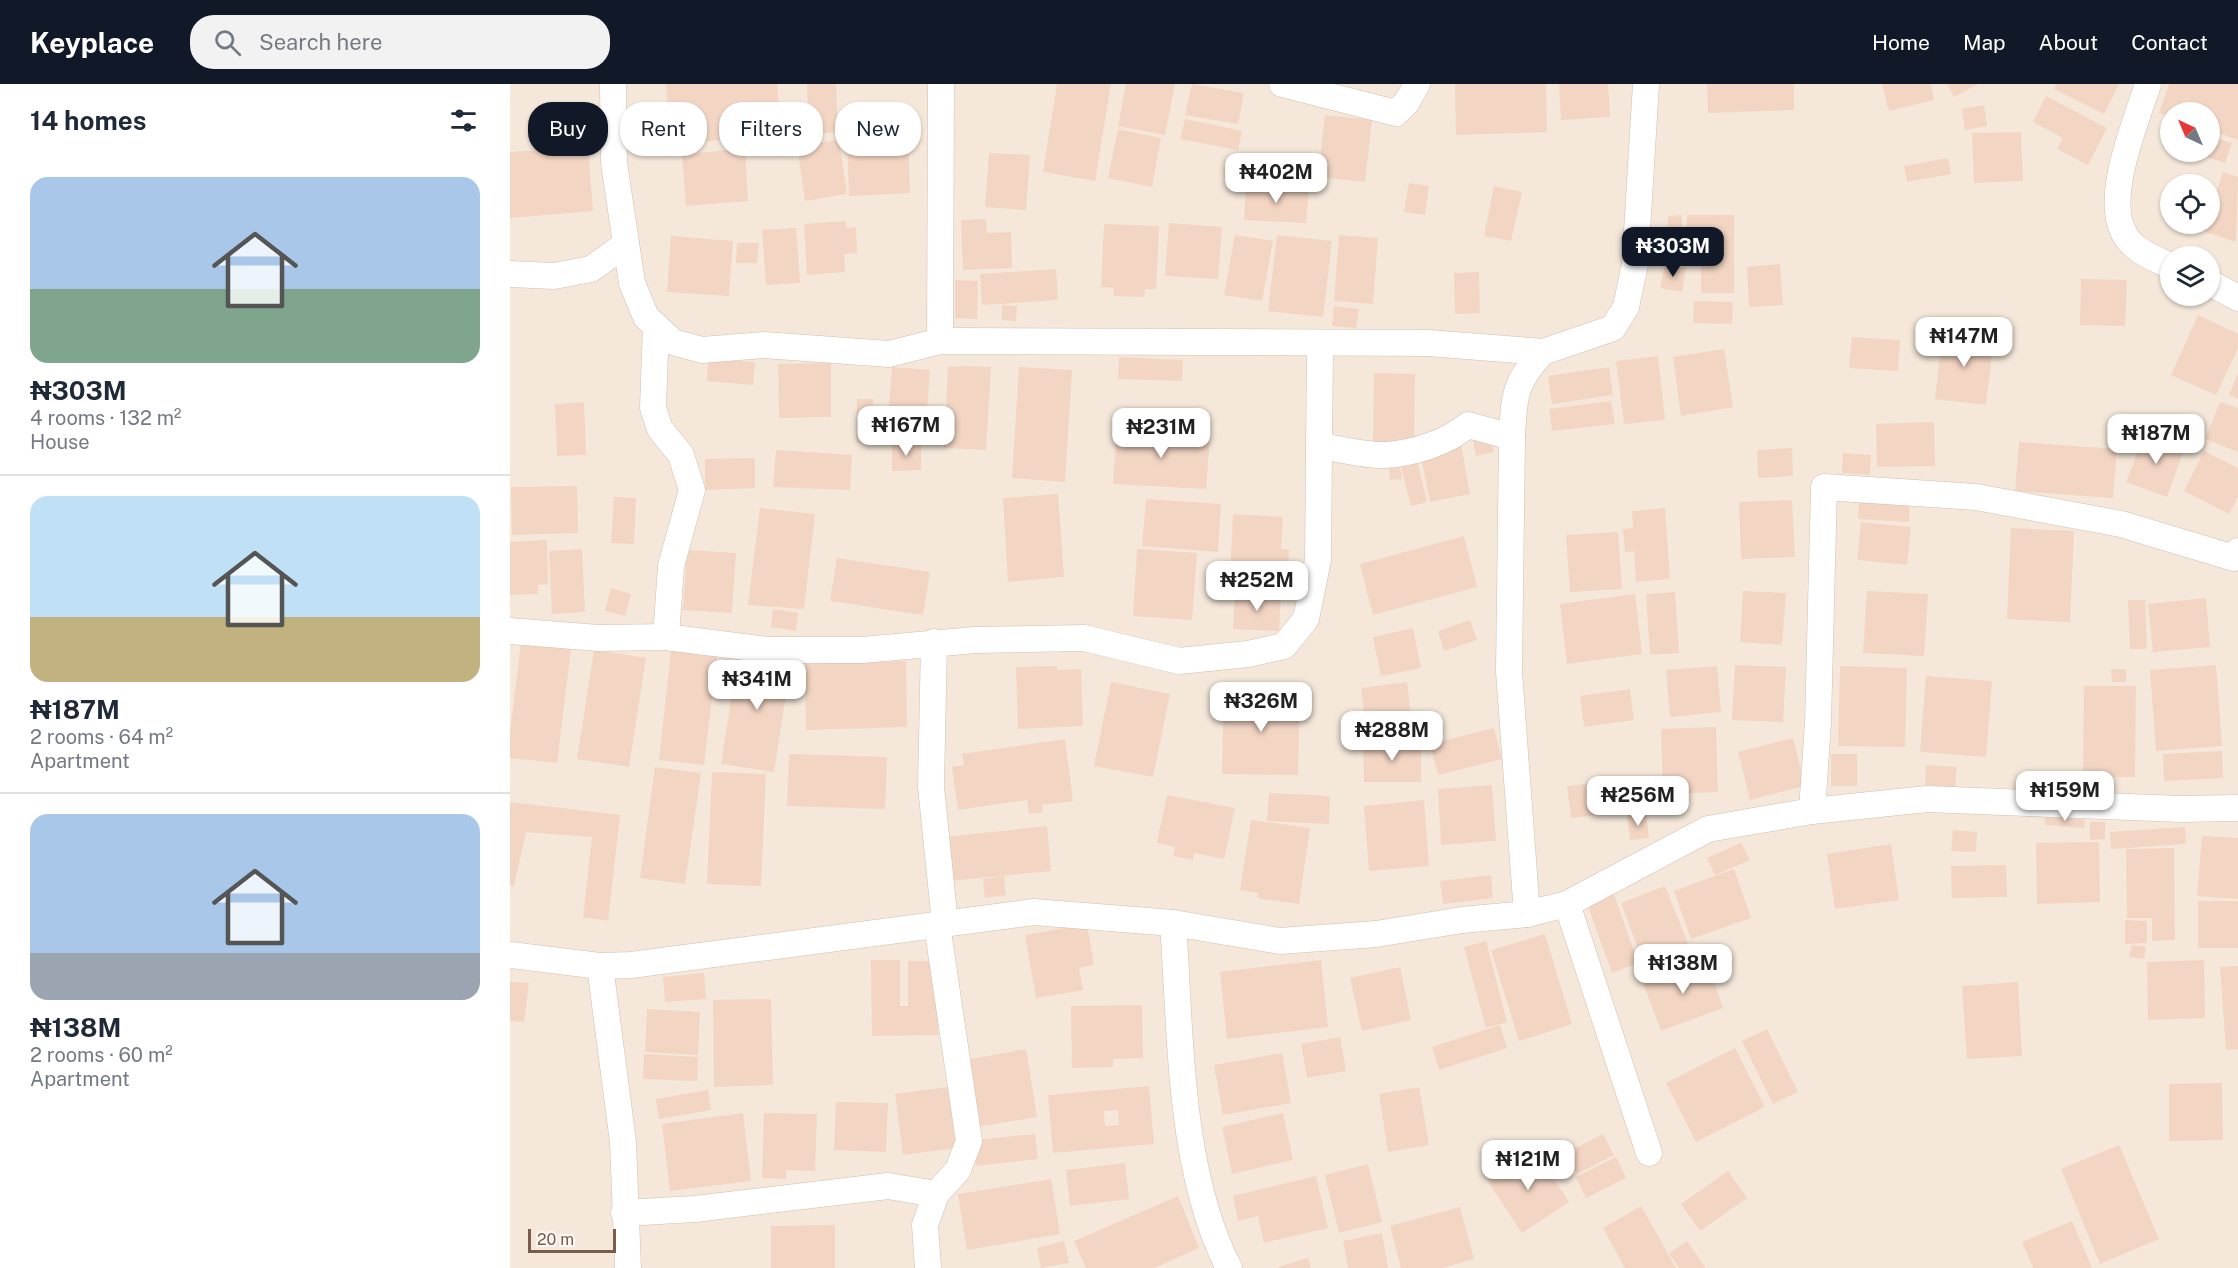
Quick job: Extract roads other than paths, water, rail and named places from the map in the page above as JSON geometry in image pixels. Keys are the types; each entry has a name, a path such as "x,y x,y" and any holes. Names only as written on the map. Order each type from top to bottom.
{"street":[{"path":"612,84 614,163 632,283 646,317 673,342 702,350 764,345 889,354 940,340 1430,343 1543,352 1613,328 1626,307 1635,264 1646,84"},
{"path":"940,84 940,340"},
{"path":"1282,84 1396,113 1407,102 1417,84"},
{"path":"2148,84 2126,158 2116,202 2123,232 2143,253 2160,261"},
{"path":"510,274 554,276 591,269 626,244"},
{"path":"2220,289 2238,298"},
{"path":"656,326 653,408 660,429 681,455 692,490 671,566 666,637"},
{"path":"510,631 598,638 666,637 768,650 862,650 934,642 1084,638 1179,661 1248,654 1284,646 1306,619 1318,560 1321,446 1320,344"},
{"path":"1527,915 1509,672 1512,437 1514,400 1524,371 1543,352"},
{"path":"1321,446 1385,455 1429,446 1454,436 1468,425 1512,437"},
{"path":"1812,811 1818,723 1824,487 1976,497 2121,525 2234,558 2238,551"},
{"path":"928,1268 925,1225 936,1194 958,1170 969,1141 941,924 931,786 934,642"},
{"path":"510,955 600,966 631,965 1034,912 1173,923 1280,941 1376,934 1462,920 1527,915 1567,904 1708,829 1812,811 1927,800 2180,809 2238,808"},
{"path":"1567,904 1649,1153"},
{"path":"1173,923 1191,1149 1220,1250 1229,1268"},
{"path":"600,966 623,1142 624,1213 628,1268"},
{"path":"624,1213 695,1209 888,1186 936,1194"}]}
